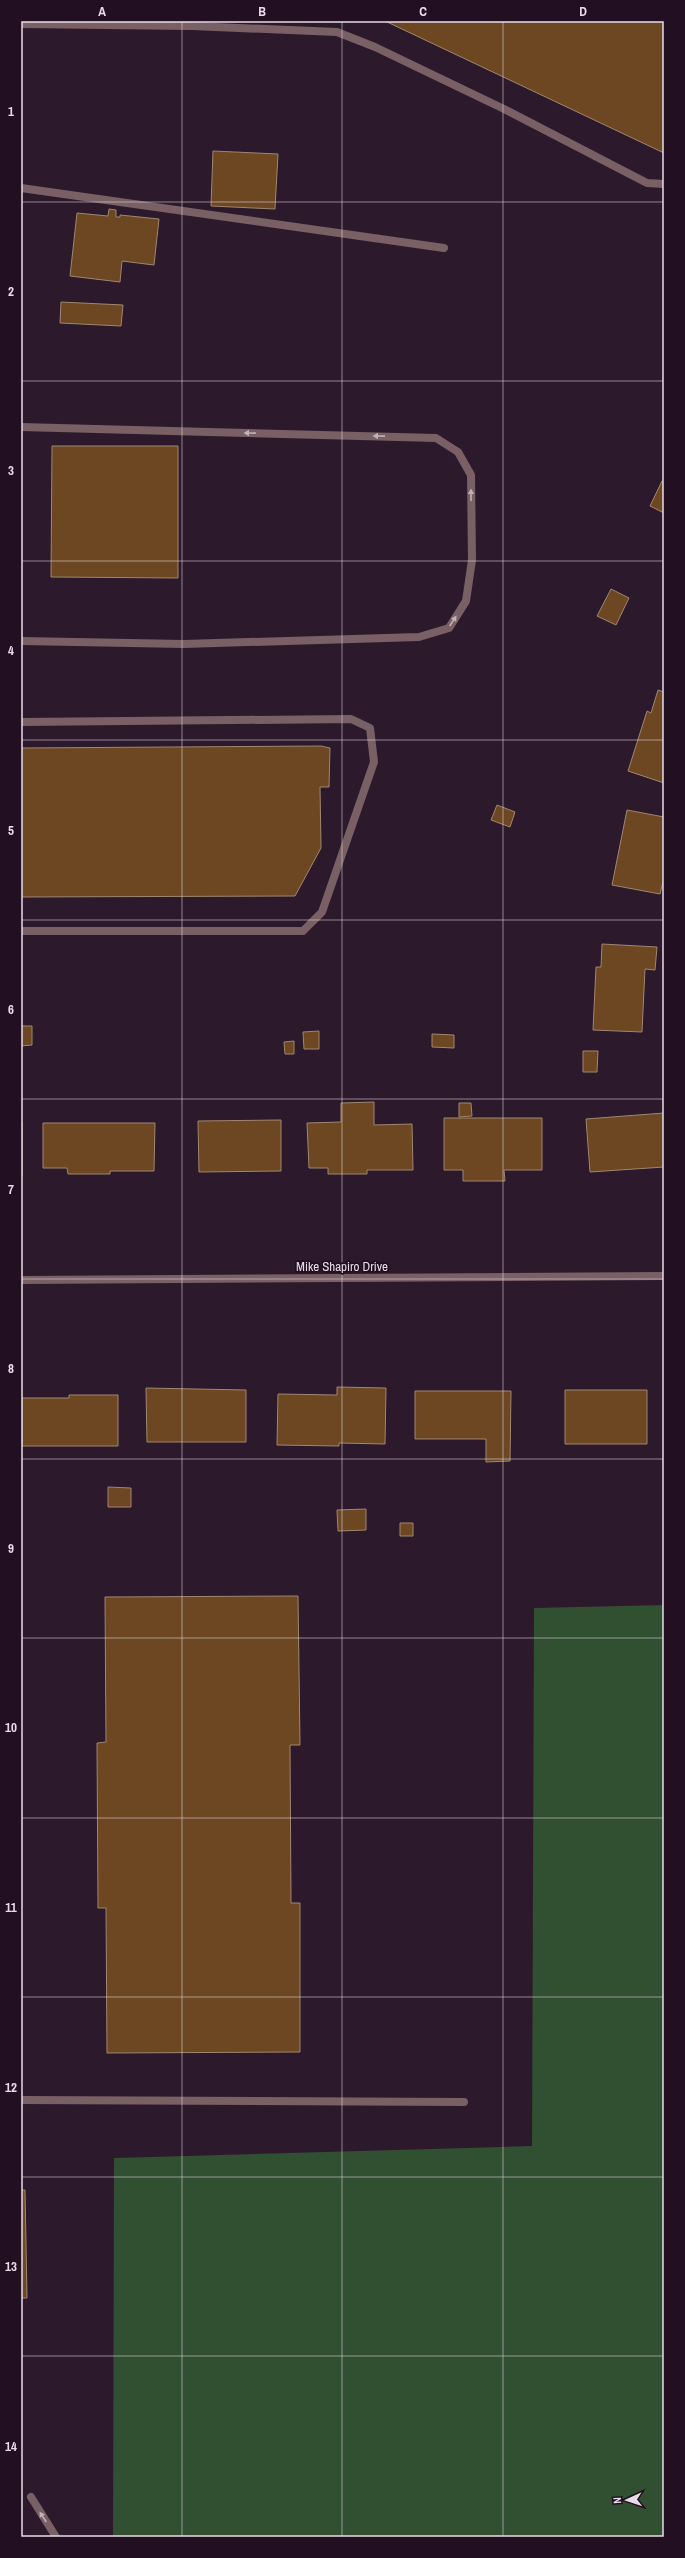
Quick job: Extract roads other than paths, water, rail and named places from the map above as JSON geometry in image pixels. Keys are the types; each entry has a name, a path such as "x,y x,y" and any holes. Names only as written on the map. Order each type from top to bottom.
{"street":[{"path":"21,24 192,26 337,32 375,47 504,109 647,183 664,184"},
{"path":"21,188 444,248"},
{"path":"21,427 436,438 458,452 471,475 472,560 466,601 449,628 419,637 184,644 21,641"},
{"path":"21,722 350,719 370,728 374,762 322,912 303,931 21,931"},
{"name":"Mike Shapiro Drive","path":"21,1280 664,1276"},
{"path":"21,2100 464,2102"},
{"path":"30,2497 56,2537"}]}
